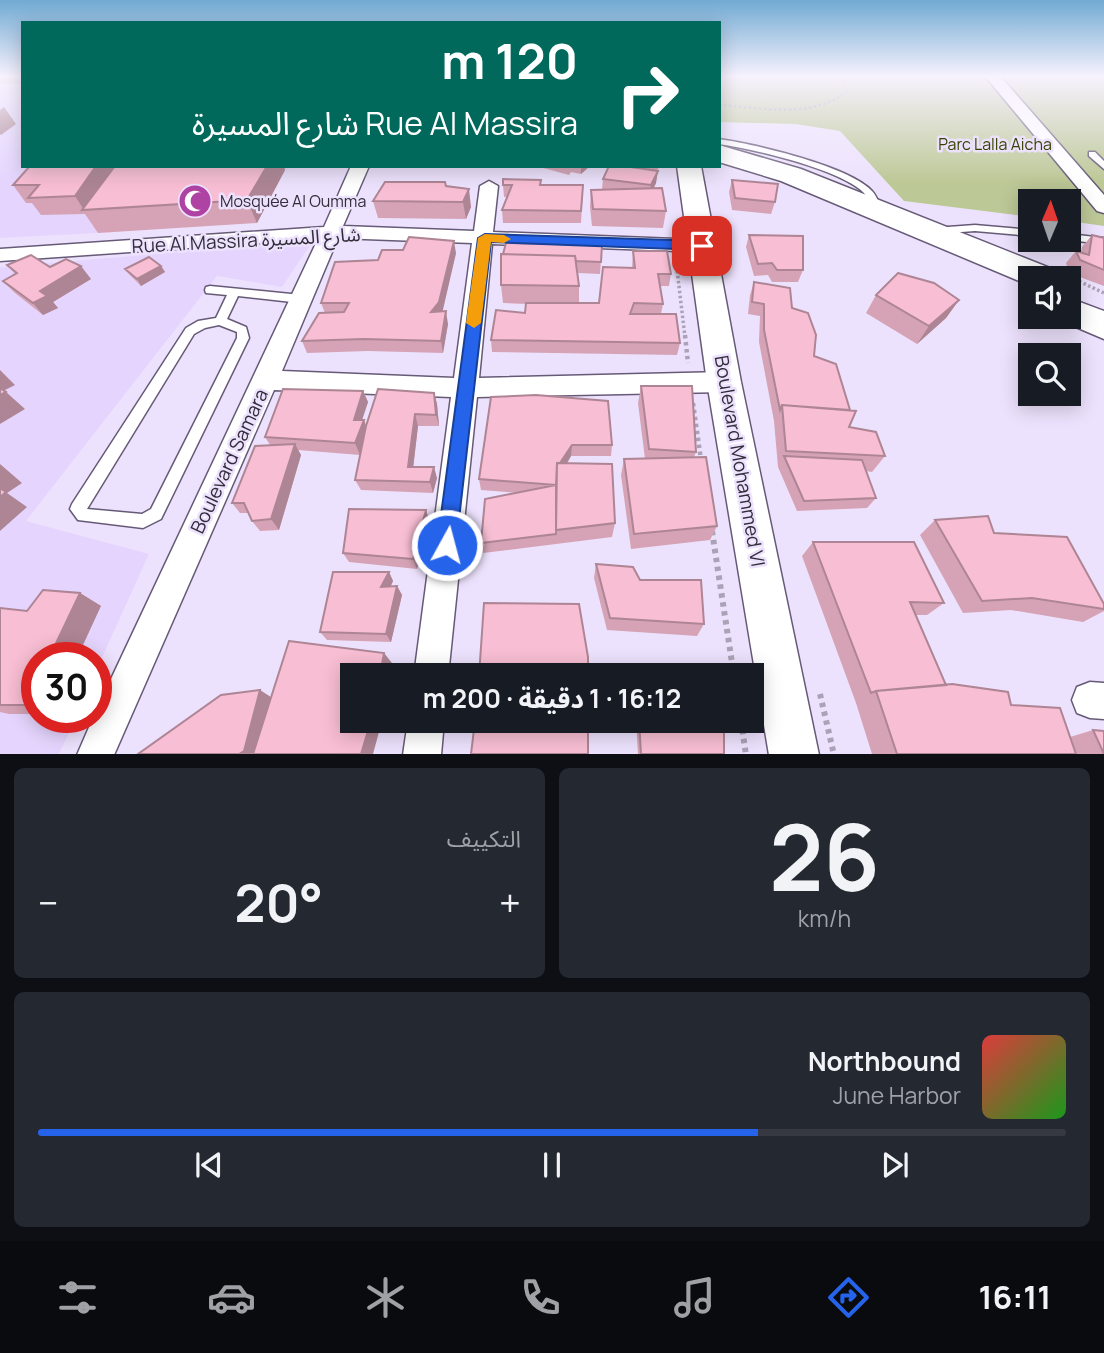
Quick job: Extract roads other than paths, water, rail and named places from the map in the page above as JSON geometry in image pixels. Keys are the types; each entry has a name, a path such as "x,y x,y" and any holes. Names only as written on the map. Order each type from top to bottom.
{"main road":[{"path":"721,154 791,175 930,232 957,251 1018,285"},
{"path":"721,167 1018,270"},
{"path":"1081,299 1104,319"},
{"path":"1081,313 1104,319"}],"street":[{"path":"1022,111 1104,206"},
{"name":"Boulevard Samara","path":"94,754 266,380 359,168"},
{"name":"Boulevard Mohammed VI","path":"689,168 688,245 707,382 794,754"},
{"path":"433,663 485,238 489,186"},
{"name":"Rue Al Massira شارع المسيرة","path":"0,256 331,232 688,245"},
{"path":"266,380 465,388 707,382"},
{"path":"422,754 425,733"}],"lane":[{"path":"721,141 796,158 858,184 869,192 877,210"},
{"path":"1092,154 1104,166"},
{"path":"930,232 975,228 1018,232"},
{"path":"1082,238 1104,241"},
{"path":"210,290 300,299"},
{"path":"220,321 234,293"},
{"path":"220,321 242,330 243,338 156,514 143,521 83,515 77,509 190,331 202,324 220,321"}],"place":[{"name":"Mosquée Al Oumma","path":"195,201"}],"park label":[{"name":"Parc Lalla Aicha","path":"995,144"}]}
